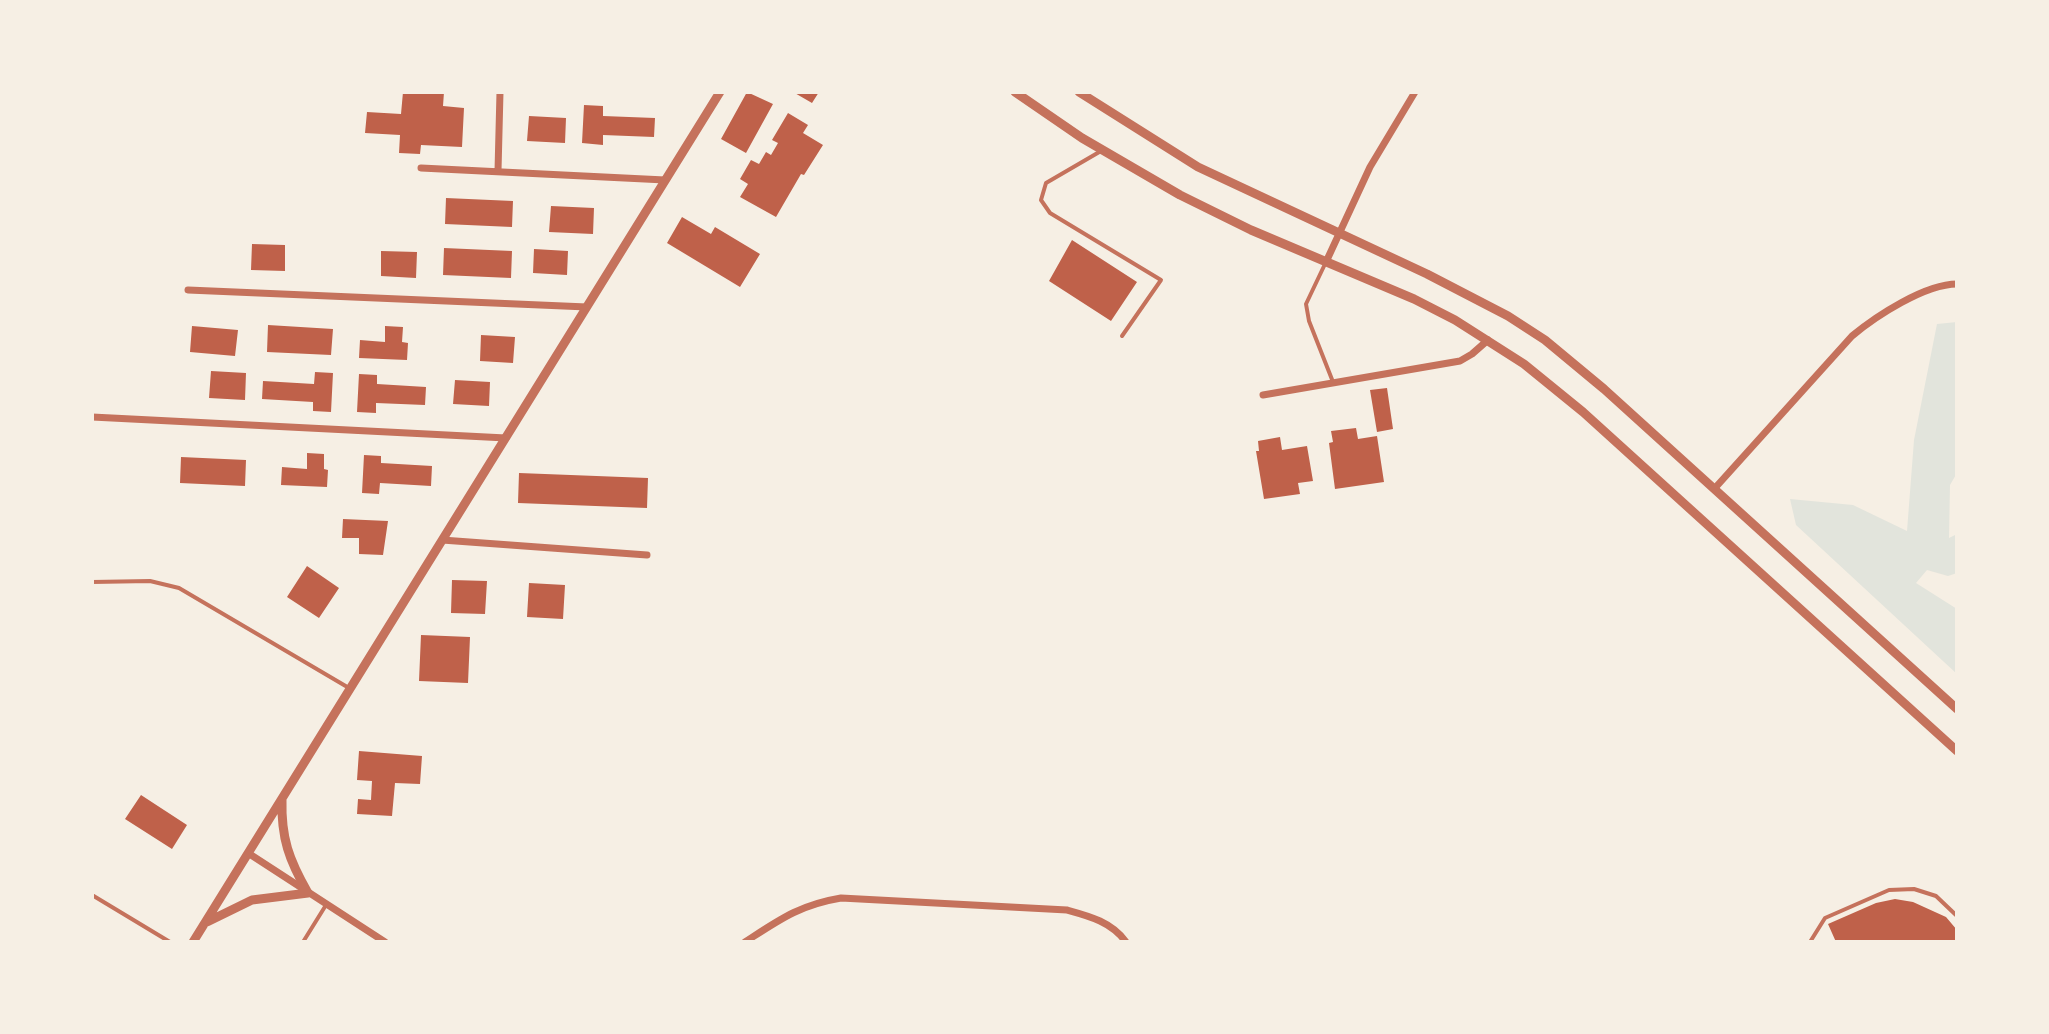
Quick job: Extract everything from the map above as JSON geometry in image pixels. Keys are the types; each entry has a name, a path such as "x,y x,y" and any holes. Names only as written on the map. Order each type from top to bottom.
{"street":[{"path":"498,171 500,92"},
{"path":"193,942 720,92"},
{"path":"1015,92 1103,150 1180,195 1414,299 1524,364 1583,412 1957,751"},
{"path":"1079,92 1198,167 1469,294 1545,340 1715,488 1957,709"},
{"path":"1326,262 1370,167 1415,92"},
{"path":"421,168 665,180"},
{"path":"1715,488 1852,336 1872,320 1924,293 1957,284"},
{"path":"188,290 587,307"},
{"path":"1263,395 1460,361 1488,340"},
{"path":"92,417 506,438"},
{"path":"442,540 647,555"},
{"path":"282,796 281,825 287,852 308,893"},
{"path":"248,853 385,942"},
{"path":"204,923 252,900 308,893"},
{"path":"745,942 791,912 814,902 841,898 1067,910 1096,918 1120,933 1126,942"}],"lane":[{"path":"1103,150 1046,183 1041,200 1050,213 1161,280 1122,336"},
{"path":"1326,262 1306,304 1309,321 1334,383"},
{"path":"92,582 150,581 179,588 349,688"},
{"path":"1810,942 1820,921 1889,890 1914,889 1936,896 1957,916"},
{"path":"92,895 170,942"},
{"path":"303,942 326,905"}],"shaded area":[{"path":"1957,322 1957,473 1950,485 1949,538 1957,534 1957,573 1948,576 1927,570 1916,583 1957,609 1957,674 1796,525 1790,499 1853,505 1907,531 1914,440 1937,324"}],"building":[{"path":"403,92 444,92 443,106 464,108 462,147 421,145 420,154 399,153 400,135 365,133 367,112 401,114"},
{"path":"747,92 773,104 746,153 721,139"},
{"path":"793,92 819,92 812,103"},
{"path":"584,105 603,106 603,116 655,118 654,137 603,135 603,145 582,143"},
{"path":"788,113 808,125 803,133 823,145 804,175 801,174 776,217 740,197 748,184 740,179 751,160 759,164 766,152 771,155 778,143 772,140"},
{"path":"529,116 566,118 565,143 527,141"},
{"path":"446,198 513,201 512,227 445,224"},
{"path":"551,206 594,208 593,234 549,232"},
{"path":"682,217 711,234 715,227 760,254 740,287 667,243"},
{"path":"1072,240 1137,282 1111,321 1049,281"},
{"path":"252,244 285,245 285,271 251,270"},
{"path":"444,248 512,251 511,278 443,275"},
{"path":"534,249 568,251 567,275 533,273"},
{"path":"381,251 417,252 416,278 381,276"},
{"path":"268,325 333,329 331,355 267,352"},
{"path":"192,326 238,330 235,356 190,352"},
{"path":"385,326 403,327 402,342 408,343 407,360 359,358 360,340 385,342"},
{"path":"481,335 515,337 513,363 480,361"},
{"path":"211,371 246,373 245,400 209,398"},
{"path":"315,372 333,373 331,412 313,411 313,402 262,399 263,381 314,384"},
{"path":"359,374 377,375 377,384 426,387 425,405 376,403 376,413 357,412"},
{"path":"455,380 490,382 489,406 453,404"},
{"path":"1387,388 1393,429 1377,432 1370,390"},
{"path":"1356,428 1358,439 1377,436 1384,482 1335,489 1329,443 1333,442 1331,431"},
{"path":"1280,437 1282,450 1307,446 1313,481 1298,483 1300,494 1264,499 1256,451 1259,451 1258,441"},
{"path":"307,453 324,454 324,469 328,470 327,487 281,485 282,467 307,469"},
{"path":"364,455 381,456 381,463 432,466 431,486 380,483 379,494 362,493"},
{"path":"181,457 246,460 245,486 180,483"},
{"path":"519,473 648,478 647,508 518,503"},
{"path":"343,519 388,521 383,555 359,554 359,538 342,538"},
{"path":"307,566 339,588 319,618 287,597"},
{"path":"452,580 487,581 485,614 451,613"},
{"path":"529,583 565,585 563,619 527,617"},
{"path":"421,635 470,637 468,683 419,681"},
{"path":"359,751 422,756 420,784 395,783 392,816 357,814 358,799 371,800 372,781 357,780"},
{"path":"141,795 187,825 172,849 125,819"},
{"path":"1895,899 1913,902 1946,917 1957,930 1957,942 1836,942 1828,924 1876,903"}]}
